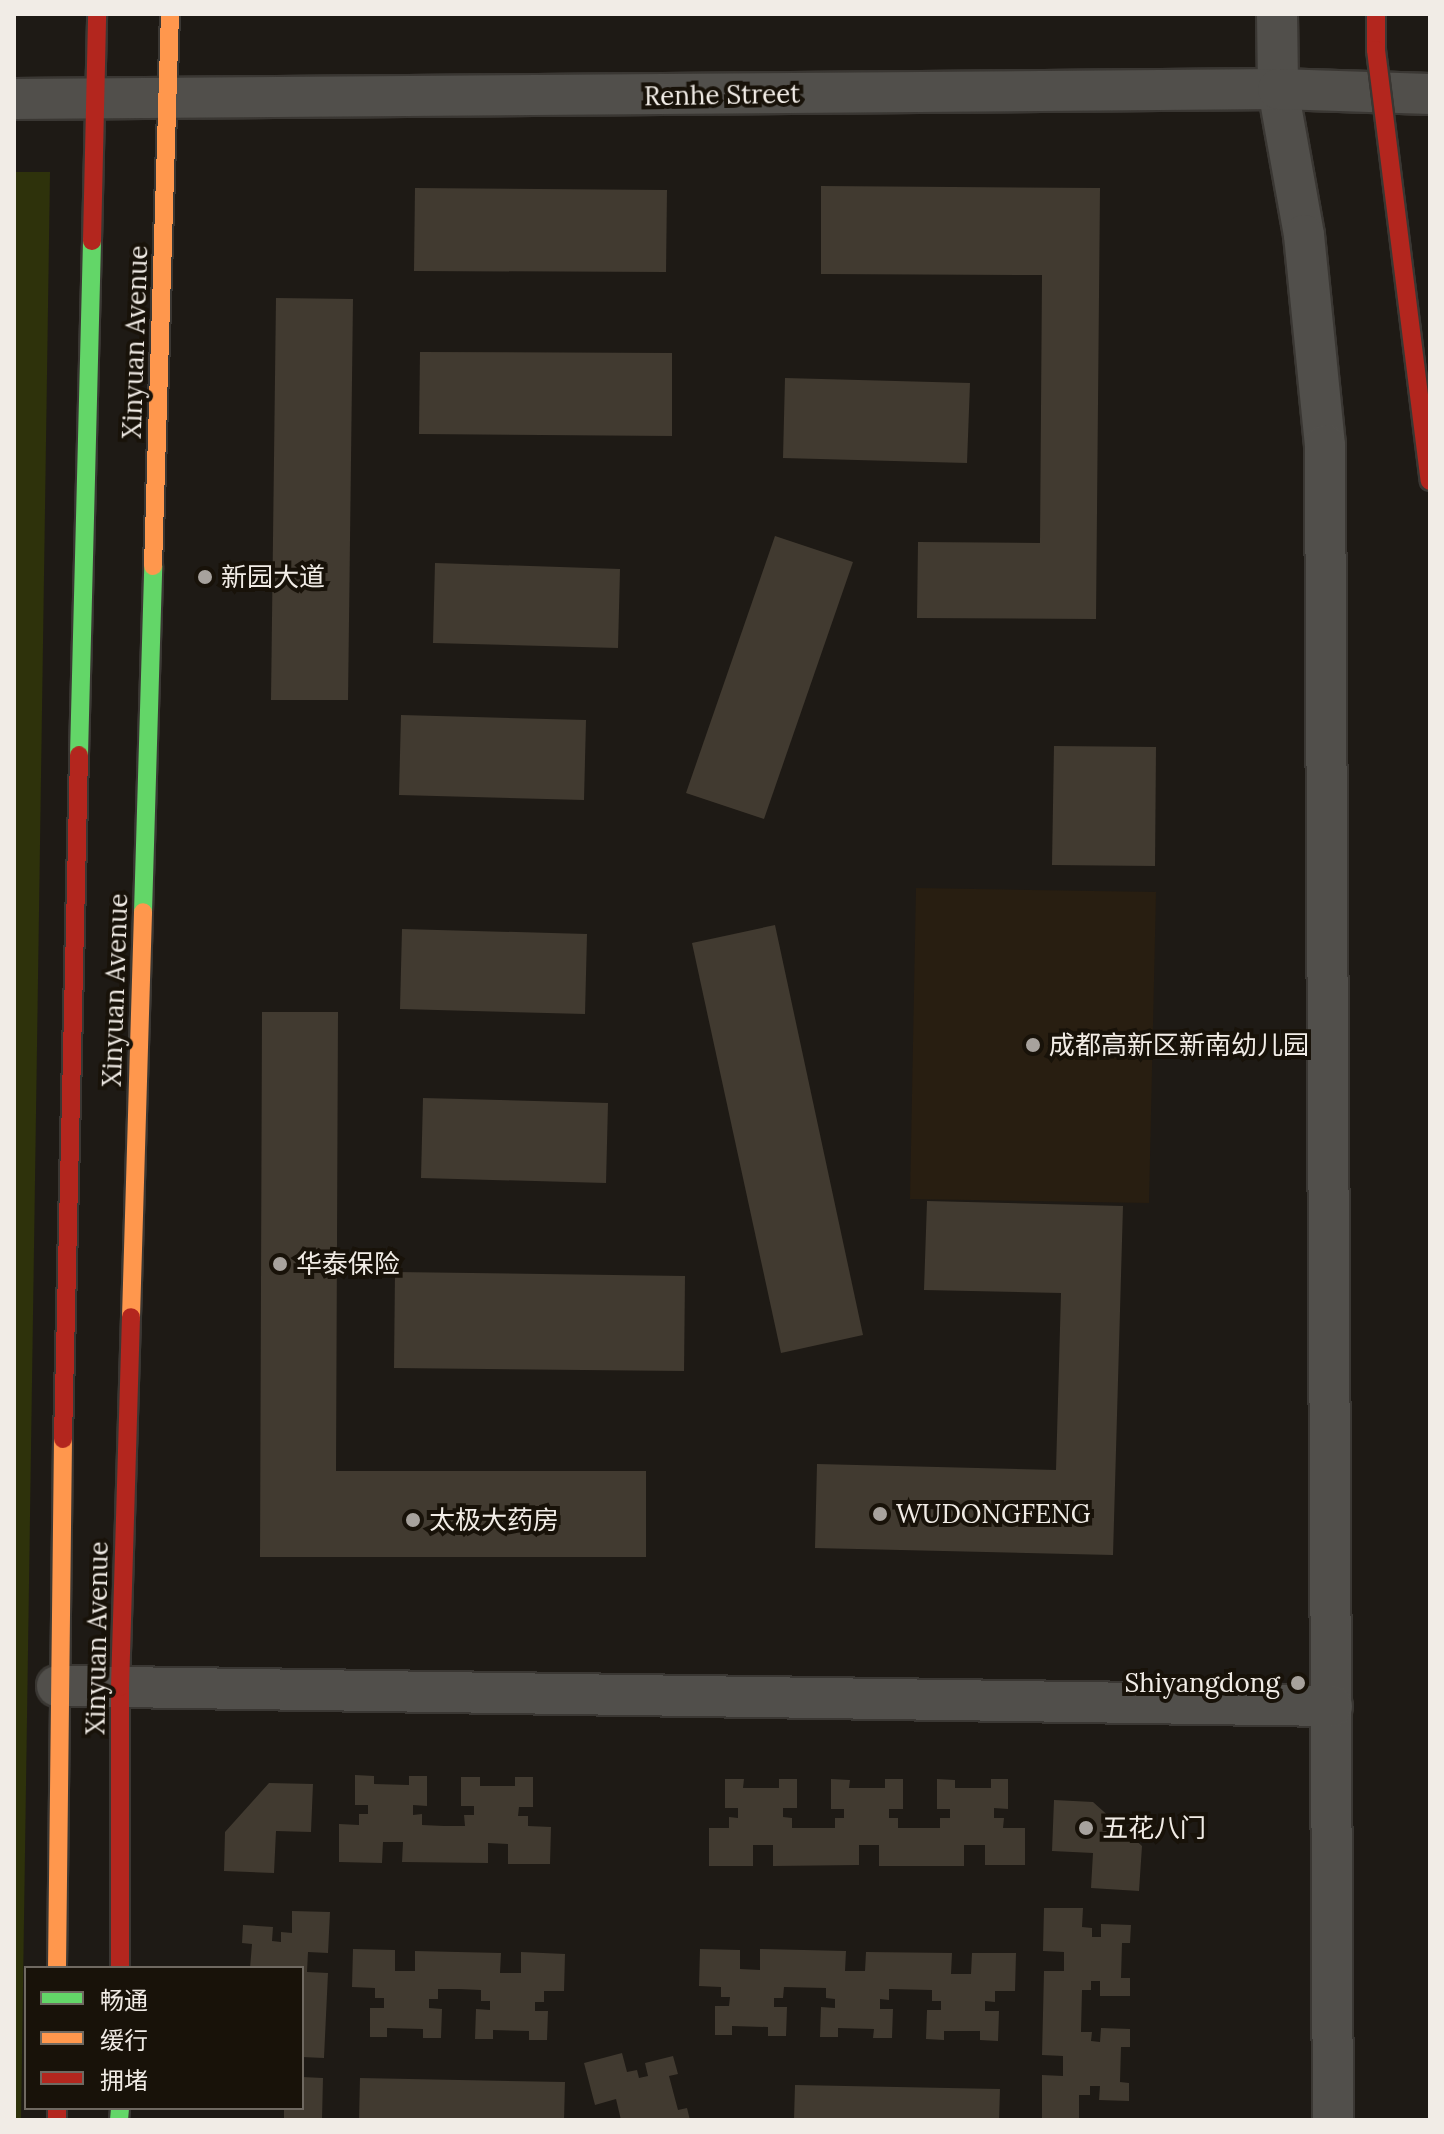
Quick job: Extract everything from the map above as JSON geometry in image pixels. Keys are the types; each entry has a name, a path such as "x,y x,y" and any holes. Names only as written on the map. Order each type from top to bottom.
{"main road":[{"name":"Xinyuan Avenue","path":"57,1966 57,1686 97,14"},
{"name":"Xinyuan Avenue","path":"120,1966 120,1687 170,14"},
{"path":"1376,14 1376,50 1430,481"}],"street":[{"path":"1277,14 1278,89 1304,235 1325,445 1333,2120"},
{"name":"Renhe Street","path":"14,99 1278,89 1430,94"},
{"path":"57,1686 1332,1706"}],"shaded area":[{"name":"成都高新区新南幼儿园","path":"916,888 1156,892 1149,1203 910,1199"}],"green space":[{"path":"14,172 50,172 21,2120 14,2120"}],"building":[{"path":"821,186 1100,188 1096,619 917,618 918,542 1040,543 1042,275 821,274"},
{"path":"415,188 667,190 666,272 414,271"},
{"path":"276,298 353,299 348,700 271,700"},
{"path":"420,352 672,353 672,436 419,434"},
{"path":"785,378 970,383 967,463 783,458"},
{"path":"775,536 853,562 764,819 686,793"},
{"path":"435,563 620,569 618,648 433,643"},
{"path":"401,715 586,720 584,800 399,795"},
{"path":"1054,746 1156,747 1155,866 1052,865"},
{"path":"775,925 863,1335 781,1353 692,943"},
{"path":"402,929 587,934 585,1014 400,1009"},
{"path":"262,1012 338,1012 336,1471 646,1471 646,1557 260,1557"},
{"path":"423,1098 608,1103 606,1183 421,1178"},
{"path":"927,1201 1123,1206 1113,1555 815,1548 817,1464 1056,1470 1061,1293 924,1290"},
{"path":"395,1272 685,1276 684,1371 394,1368"},
{"path":"355,1775 374,1776 374,1784 409,1785 409,1776 427,1776 427,1806 413,1805 413,1815 422,1814 422,1825 444,1826 465,1826 464,1815 474,1815 474,1806 461,1806 461,1777 480,1777 480,1786 515,1786 515,1777 533,1777 533,1807 519,1807 518,1816 528,1816 528,1826 551,1827 550,1864 508,1864 508,1844 488,1843 488,1863 402,1862 403,1842 383,1842 382,1863 339,1862 339,1824 359,1825 359,1814 368,1814 368,1805 355,1805"},
{"path":"725,1779 744,1779 743,1788 779,1788 779,1779 797,1779 797,1808 783,1808 783,1817 792,1818 792,1828 835,1828 835,1818 844,1818 844,1809 831,1809 831,1779 850,1780 849,1788 885,1788 885,1779 903,1779 903,1809 889,1809 889,1818 898,1818 898,1828 940,1828 940,1818 950,1818 950,1809 937,1809 937,1779 955,1780 955,1788 991,1788 991,1779 1008,1779 1008,1809 994,1808 994,1818 1004,1818 1003,1828 1025,1828 1025,1865 985,1865 985,1845 964,1845 964,1866 879,1866 879,1845 859,1845 859,1865 773,1866 773,1845 753,1845 753,1866 709,1866 709,1828 729,1828 729,1817 738,1818 738,1808 725,1808"},
{"path":"269,1783 313,1784 311,1832 276,1831 274,1873 224,1871 225,1832"},
{"path":"1054,1800 1093,1802 1142,1846 1139,1891 1091,1888 1093,1853 1052,1851"},
{"path":"1044,1908 1083,1908 1082,1927 1092,1928 1092,1937 1101,1937 1101,1924 1131,1925 1130,1943 1122,1943 1121,1978 1130,1978 1130,1996 1100,1996 1100,1981 1091,1981 1091,1990 1082,1990 1081,2032 1092,2032 1091,2041 1100,2042 1101,2028 1130,2029 1130,2047 1121,2047 1120,2082 1129,2083 1129,2101 1099,2100 1100,2086 1090,2086 1090,2095 1079,2095 1079,2120 1042,2120 1042,2075 1063,2076 1063,2056 1042,2055 1044,1971 1064,1971 1064,1952 1043,1951"},
{"path":"292,1911 330,1912 328,1953 308,1952 307,1972 328,1973 324,2058 304,2057 304,1966 250,1966 252,1944 242,1943 243,1925 273,1927 272,1941 281,1942 281,1932 292,1933"},
{"path":"353,1949 395,1950 395,1971 415,1971 415,1951 501,1953 500,1973 521,1973 521,1952 565,1954 564,1991 544,1991 544,2002 535,2002 535,2011 548,2011 547,2040 529,2040 529,2031 493,2030 493,2039 475,2039 476,2009 490,2010 490,2001 481,2001 481,1990 459,1989 438,1989 438,1999 429,1999 429,2008 442,2009 441,2038 423,2038 423,2029 387,2028 387,2037 370,2037 370,2008 384,2008 384,1998 375,1998 375,1988 352,1987"},
{"path":"700,1949 740,1950 740,1969 760,1970 760,1949 846,1951 845,1971 865,1971 866,1952 952,1953 951,1974 971,1974 972,1953 1016,1953 1015,1991 995,1991 995,2002 985,2001 985,2011 999,2011 998,2041 980,2040 980,2031 944,2031 944,2040 926,2039 927,2010 941,2010 941,2001 932,2001 932,1990 889,1989 889,2000 880,1999 880,2009 893,2009 892,2038 873,2038 874,2029 838,2028 838,2037 820,2037 821,2007 835,2008 835,1999 826,1998 826,1988 784,1987 783,1998 774,1998 774,2007 787,2007 786,2036 768,2036 768,2027 732,2026 732,2035 715,2035 715,2006 729,2006 730,1997 721,1997 721,1987 699,1986"},
{"path":"622,2053 627,2072 637,2070 639,2078 648,2076 645,2063 673,2056 678,2074 669,2076 678,2110 687,2108 690,2120 621,2120 616,2099 595,2105 584,2063"},
{"path":"304,2077 323,2078 322,2120 284,2120 284,2110 304,2110"},
{"path":"360,2078 565,2082 564,2120 359,2120"},
{"path":"795,2085 1000,2089 999,2120 794,2120"}],"traffic: fast":[{"path":"79,755 92,241"},
{"path":"143,912 153,566"},
{"path":"119,2120 120,2110"}],"traffic: slow":[{"path":"153,566 170,14"},
{"path":"131,1317 143,912"},
{"path":"57,1966 63,1439"}],"traffic: jam":[{"path":"92,241 97,14"},
{"path":"1376,14 1376,50 1430,481"},
{"path":"63,1439 79,755"},
{"path":"120,1966 120,1687 131,1317"},
{"path":"57,2110 57,2120"}],"place":[{"name":"新园大道","path":"205,577"},
{"name":"成都高新区新南幼儿园","path":"1033,1045"},
{"name":"华泰保险","path":"280,1264"},
{"name":"WUDONGFENG","path":"880,1514"},
{"name":"太极大药房","path":"413,1520"},
{"name":"Shiyangdong","path":"1298,1683"},
{"name":"五花八门","path":"1086,1828"}]}
